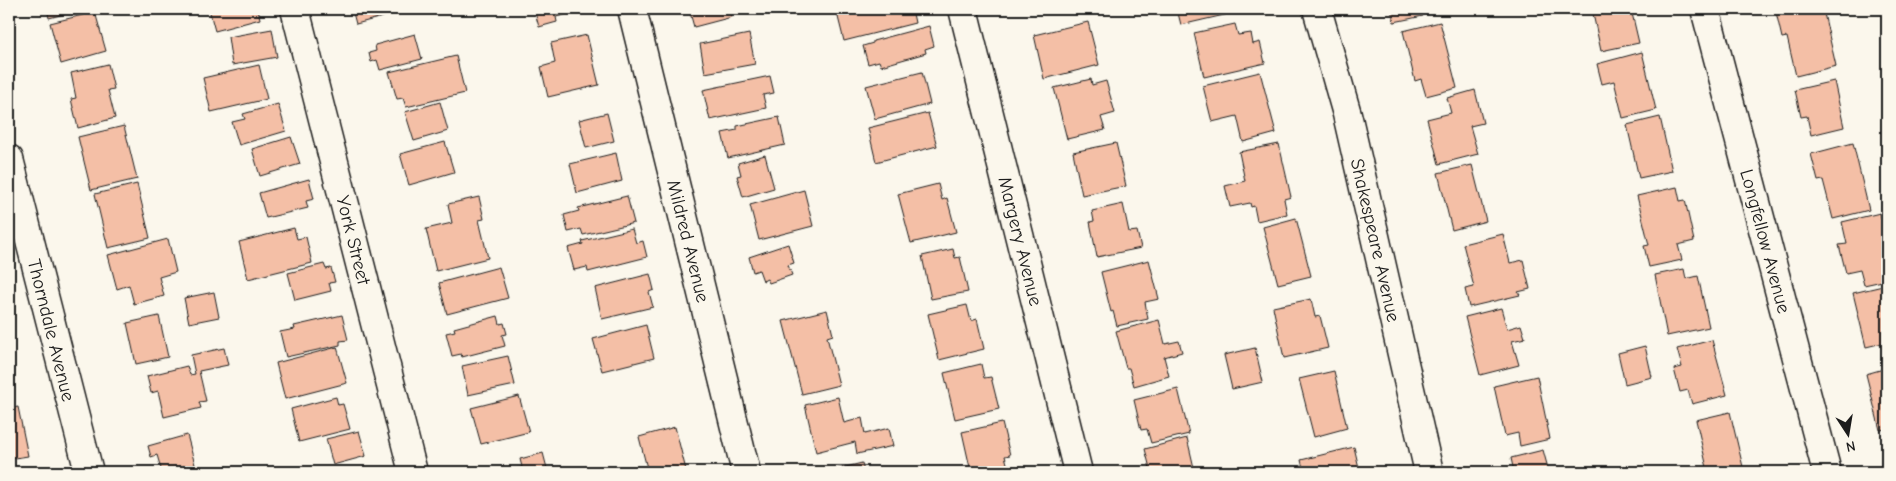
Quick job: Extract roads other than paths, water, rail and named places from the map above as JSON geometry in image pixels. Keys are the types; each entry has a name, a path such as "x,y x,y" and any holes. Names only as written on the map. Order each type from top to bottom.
{"street":[{"name":"York Street","path":"295,9 413,472"},
{"name":"Mildred Avenue","path":"632,9 746,472"},
{"name":"Margery Avenue","path":"963,9 1078,472"},
{"name":"Shakespeare Avenue","path":"1317,9 1347,114 1429,472"},
{"name":"Longfellow Avenue","path":"1705,9 1827,472"},
{"name":"Thorndale Avenue","path":"9,159 14,201 88,472"}]}
